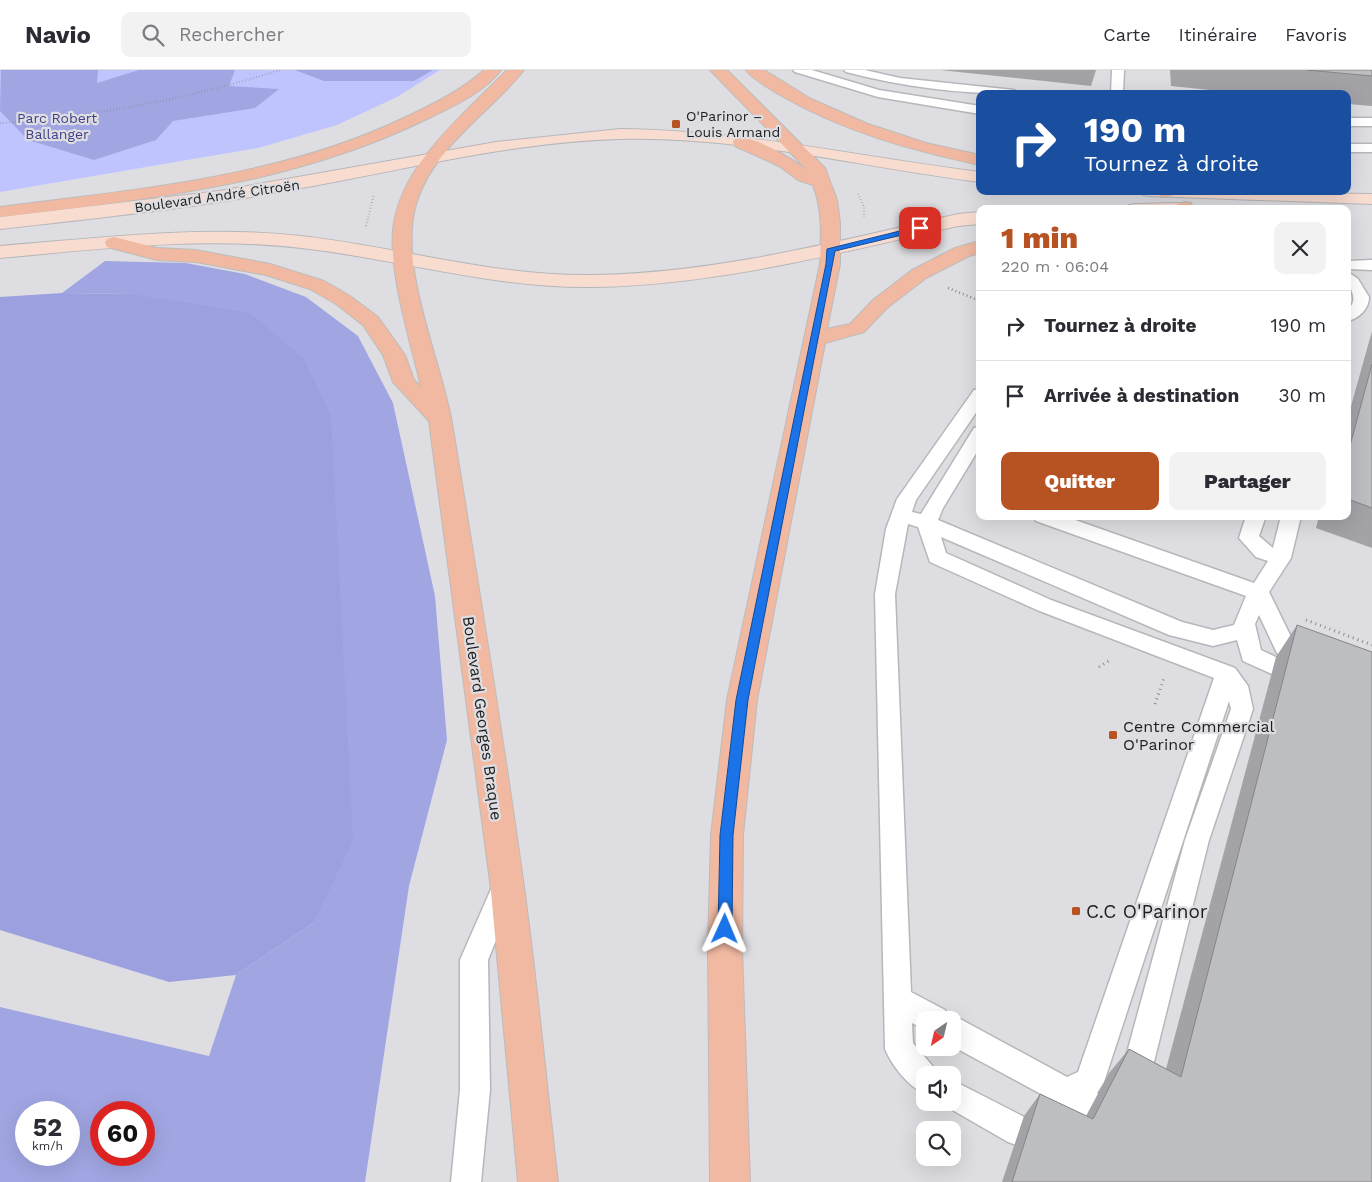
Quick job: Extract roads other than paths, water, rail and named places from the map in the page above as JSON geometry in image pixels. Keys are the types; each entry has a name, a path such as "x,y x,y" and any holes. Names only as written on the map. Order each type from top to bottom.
{"main road":[{"path":"0,212 225,180 281,168 333,153 415,120 459,95 493,70"},
{"path":"432,160 455,132 516,70"},
{"path":"718,70 801,150 816,168 828,200 831,249 816,338 742,700 727,835 725,948 730,1182"},
{"path":"754,70 784,90 852,123 909,143 976,159"},
{"name":"Boulevard André Citroën","path":"0,223 162,205 432,160 555,137 623,134 667,135 801,150"},
{"path":"741,142 785,162 804,176 821,182"},
{"path":"801,150 976,176"},
{"name":"Boulevard Georges Braque","path":"432,160 418,180 408,201 402,231 406,278 440,419 507,881 538,1182"},
{"path":"1251,195 1372,199"},
{"path":"1351,214 1372,215"},
{"path":"0,252 114,243 216,238 281,241 404,258 518,278 593,281 686,276 758,264 958,220 976,218"},
{"path":"114,243 157,254 196,256 270,270 317,285 371,321 394,355 404,382 440,419"},
{"path":"816,338 857,328 880,304 919,274 962,252 976,248"}],"lane":[{"path":"799,70 878,93 976,109"},
{"path":"850,70 900,82 976,90"},
{"path":"1117,90 1118,70"},
{"path":"1351,122 1372,122"},
{"path":"1351,148 1372,148"},
{"path":"1351,264 1372,265"},
{"path":"1351,281 1366,302 1351,314"},
{"path":"916,1069 899,1049 885,594 896,529 907,499 976,400"},
{"path":"976,438 932,508 927,524 937,557 1044,605 1227,674 1237,686 1242,709 1197,840 1134,1085"},
{"path":"901,515 927,524 1177,629 1213,638 1245,630"},
{"path":"1054,520 1258,592 1284,648 1328,663"},
{"path":"1255,520 1249,538 1264,552 1281,558"},
{"path":"1174,655 1272,673 1251,655 1244,624 1258,592 1281,558 1290,520"},
{"path":"961,1035 1080,1099 1089,1082 1227,674"},
{"path":"466,1182 475,1090 474,960 507,881"},
{"path":"897,1000 918,1011"},
{"path":"727,1040 750,1182"},
{"path":"961,1099 1019,1131"}],"place":[{"name":"O'Parinor – Louis Armand","path":"676,124"},
{"name":"Centre Commercial O'Parinor","path":"1113,735"},
{"name":"C.C O'Parinor","path":"1076,911"}],"park label":[{"name":"Parc Robert Ballanger","path":"57,126"}]}
